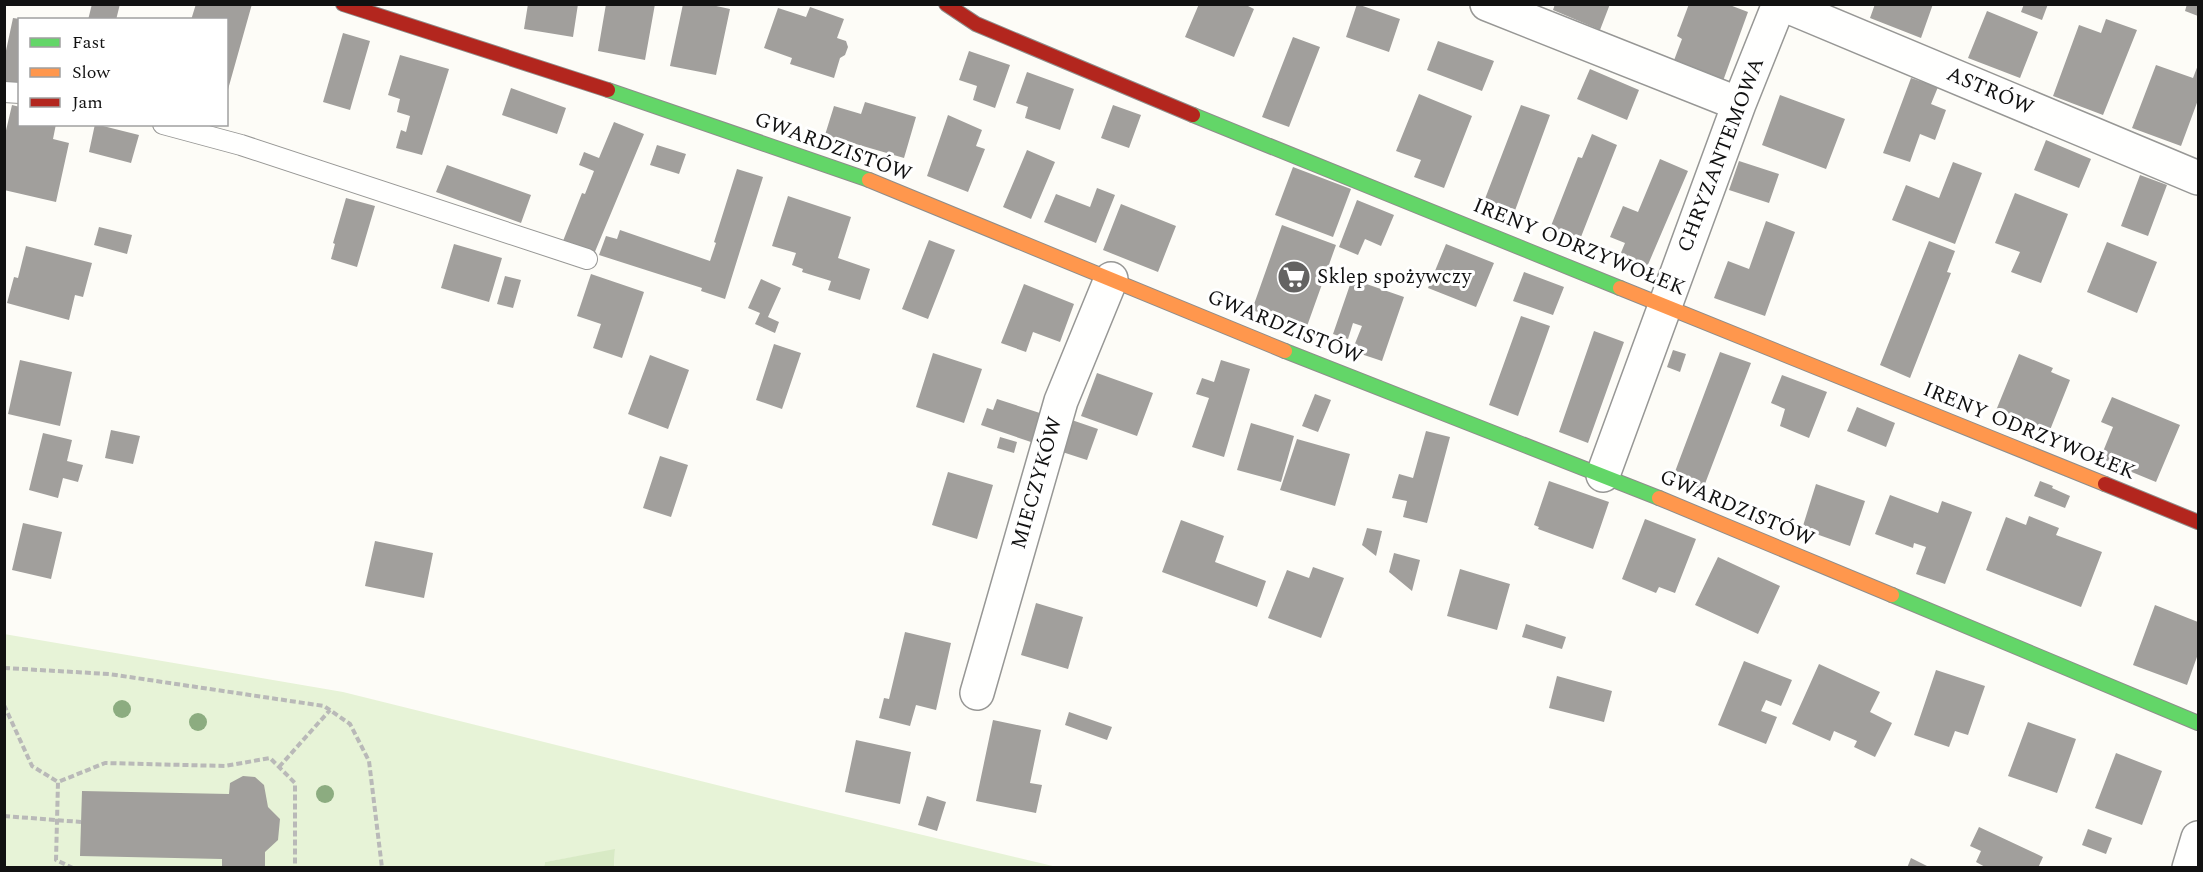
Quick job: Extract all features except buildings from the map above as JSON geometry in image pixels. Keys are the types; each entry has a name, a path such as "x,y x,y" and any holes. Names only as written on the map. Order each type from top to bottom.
{"street":[{"name":"GWARDZISTÓW","path":"343,4 663,108 871,181 1251,338 1603,475 2199,723"},
{"name":"IRENY ODRZYWOŁEK","path":"946,4 976,24 1104,79 2199,522"},
{"path":"1487,4 1739,104"},
{"name":"CHRYZANTEMOWA","path":"1603,475 1739,104 1780,4"},
{"name":"ASTRÓW","path":"1780,4 2199,178"},
{"name":"MIECZYKÓW","path":"977,693 1061,400 1111,279"},
{"path":"2189,867 2199,838"}],"lane":[{"path":"170,126 241,146 587,259"}],"path":[{"path":"4,668 109,674 324,706 350,724 369,761 382,867"},
{"path":"4,705 32,766 58,782"},
{"path":"279,766 330,710"},
{"path":"58,782 105,763 225,766 270,758 295,783 295,867"},
{"path":"58,782 56,860 73,867"},
{"path":"4,816 81,822"}],"green space":[{"path":"4,634 343,692 1057,867 614,868 615,850 545,862 544,868 5,867"},
{"path":"615,849 614,867 544,867 545,862"}],"traffic: fast":[{"path":"608,90 869,180"},
{"path":"1193,115 1620,288"},
{"path":"1285,351 1659,498"},
{"path":"1892,595 2198,723"}],"traffic: slow":[{"path":"869,180 1285,351"},
{"path":"1620,288 2105,484"},
{"path":"1659,498 1892,595"}],"traffic: jam":[{"path":"343,4 608,90"},
{"path":"946,4 976,24 1193,115"},
{"path":"2105,484 2198,522"}],"place":[{"name":"Sklep spożywczy","path":"1294,277"}]}
